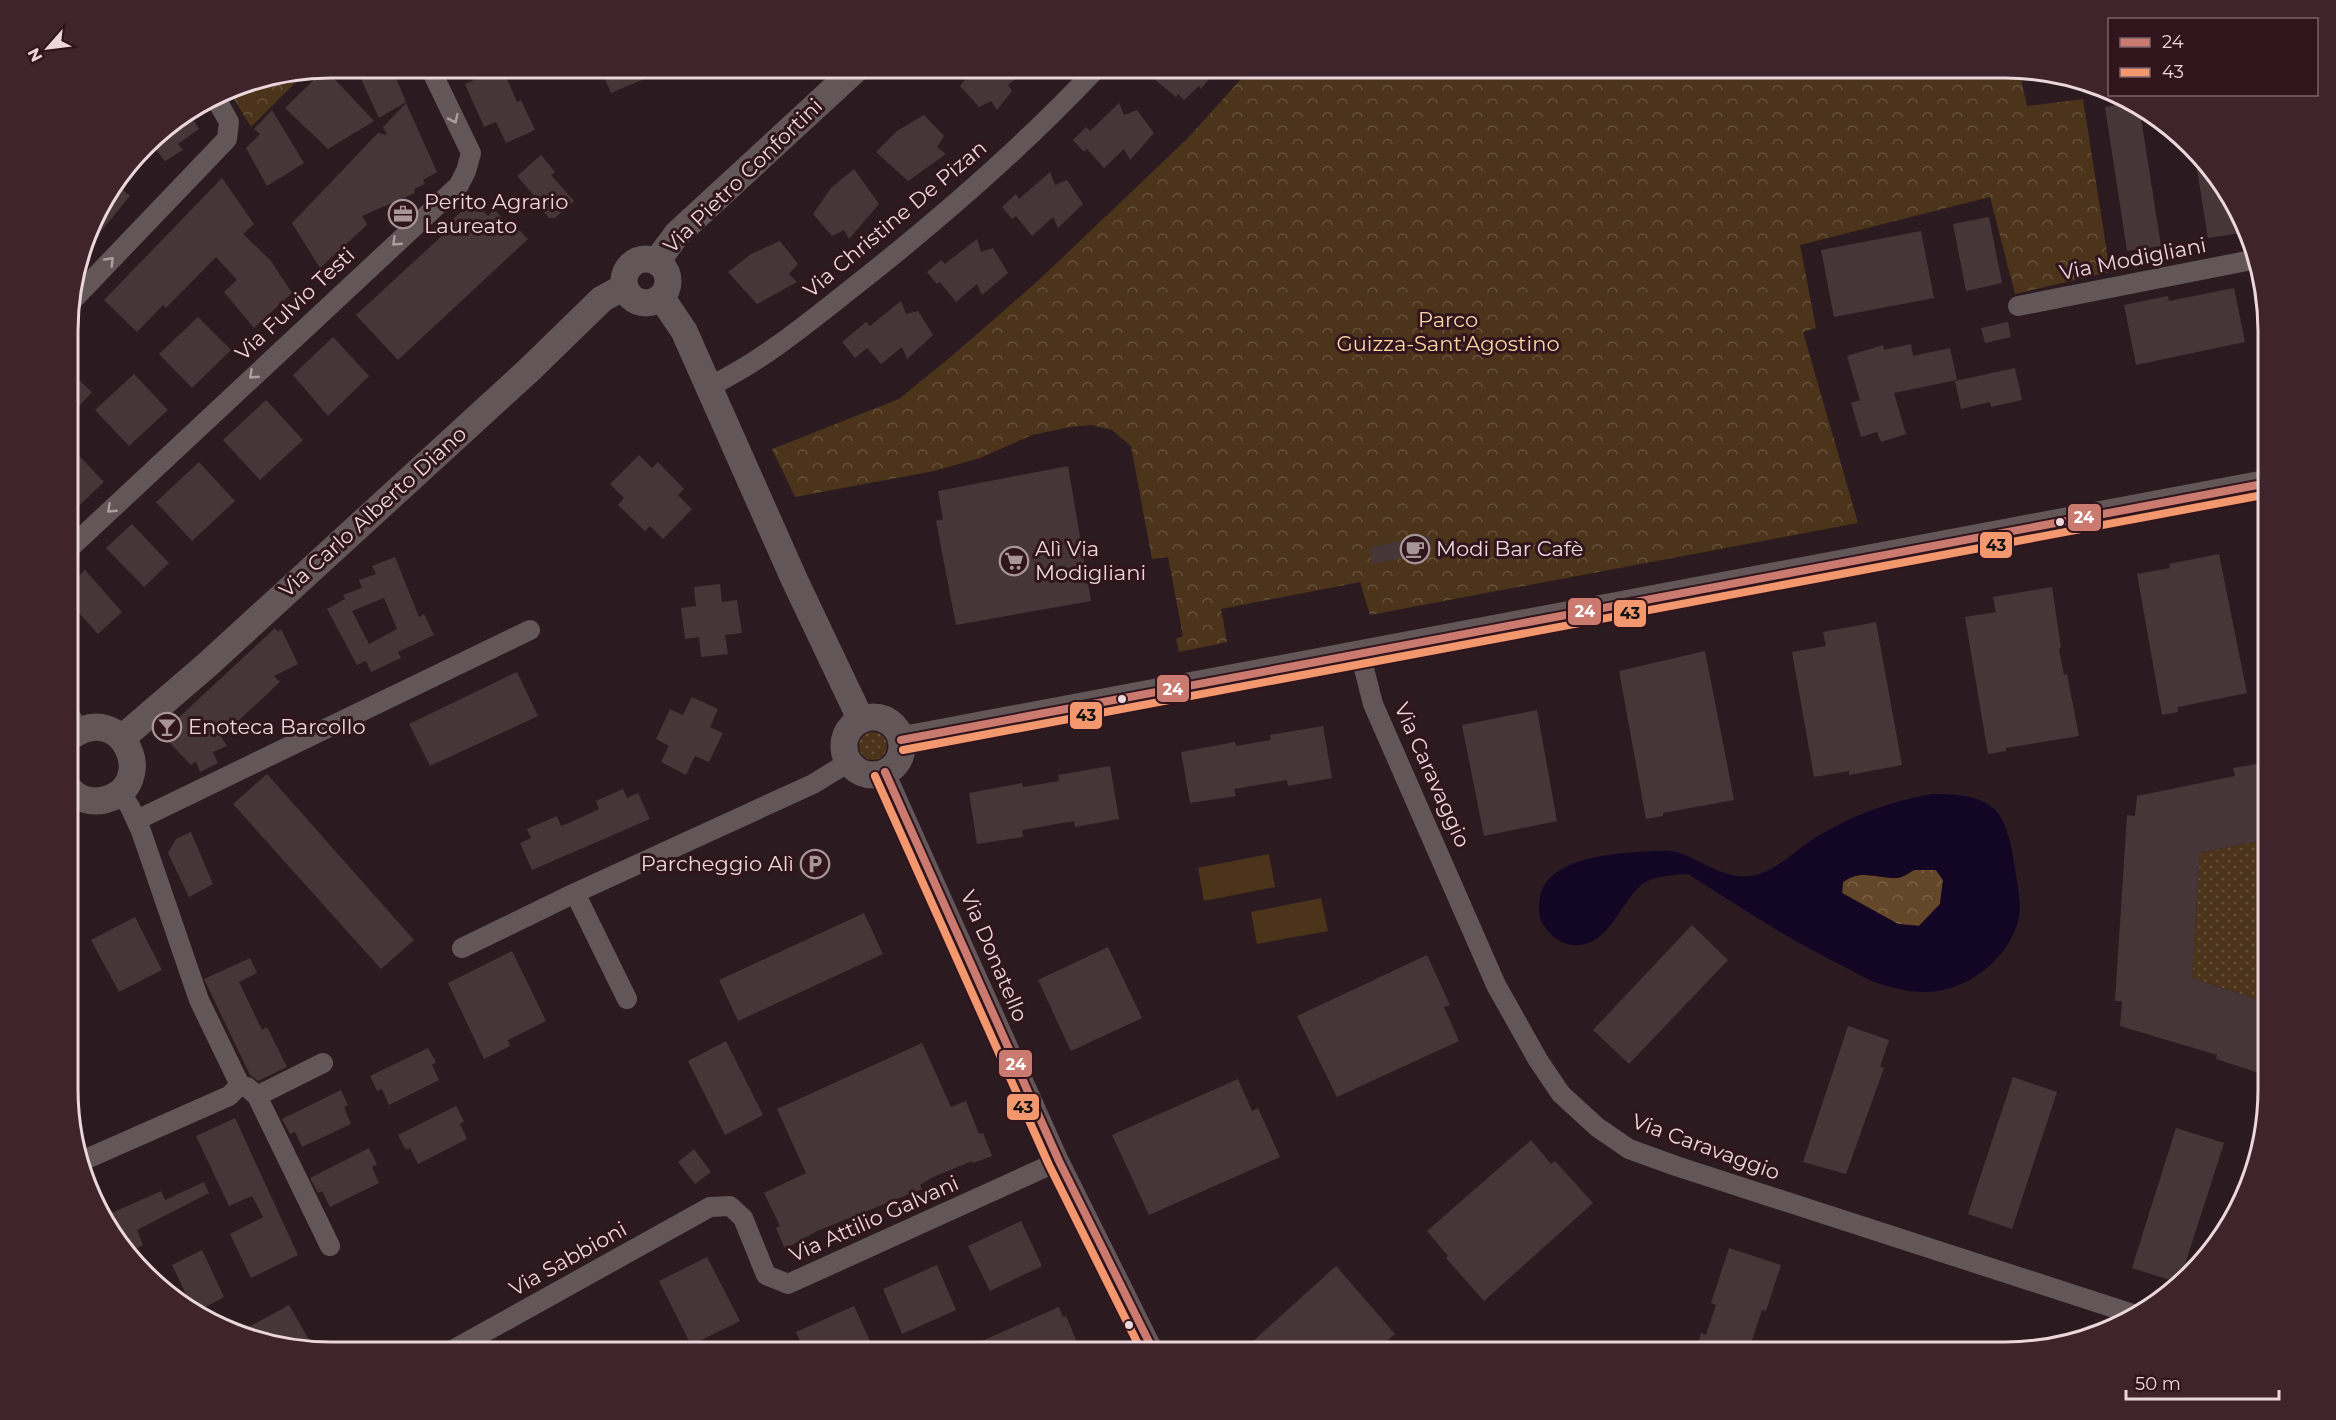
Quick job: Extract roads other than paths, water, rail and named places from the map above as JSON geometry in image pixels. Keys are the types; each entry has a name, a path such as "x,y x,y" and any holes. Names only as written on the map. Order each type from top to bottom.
{"street":[{"name":"Via Fulvio Testi","path":"78,541 459,185 471,153 435,78"},
{"name":"Via Pietro Confortini","path":"657,261 677,234 846,78"},
{"name":"Via Christine De Pizan","path":"710,386 768,354 916,238 988,175 1087,78"},
{"path":"81,291 227,139 229,122 219,104"},
{"path":"650,258 657,261 666,271 668,278 665,292 655,301 640,303 633,299 624,287 625,272 635,261 650,258"},
{"name":"Via Modigliani","path":"2018,306 2248,261"},
{"name":"Via Carlo Alberto Diano","path":"122,738 207,665 528,371 602,298 624,287"},
{"path":"661,297 684,332 710,386 795,581 861,720"},
{"path":"901,740 2258,485"},
{"path":"137,820 530,630"},
{"name":"Via Caravaggio","path":"1360,653 1373,704 1496,985 1538,1060 1561,1094 1597,1127 1629,1149 1676,1166 2125,1312"},
{"path":"878,718 886,720 893,725 901,740 899,759 885,772 878,775 861,773 849,762 845,753 847,734 861,720 878,718"},
{"path":"78,728 101,727 122,738 132,759 132,771 128,783 120,793 111,798 89,801 78,796"},
{"path":"462,948 575,893 813,784 849,762"},
{"name":"Via Donatello","path":"885,772 1059,1161 1149,1342"},
{"path":"120,793 137,820 195,991 240,1085"},
{"path":"575,893 627,999"},
{"path":"257,1096 323,1063"},
{"path":"240,1085 248,1087 257,1096 330,1246"},
{"path":"88,1158 229,1096 240,1085"},
{"name":"Via Attilio Galvani","path":"710,1207 730,1206 743,1218 766,1275 788,1284 1059,1161"},
{"name":"Via Sabbioni","path":"467,1342 710,1207"}],"place":[{"name":"Perito Agrario Laureato","path":"403,214"},
{"name":"Modi Bar Cafè","path":"1415,549"},
{"name":"Alì Via Modigliani","path":"1014,561"},
{"name":"Enoteca Barcollo","path":"167,727"},
{"name":"Parcheggio Alì","path":"815,864"}],"park label":[{"name":"Parco Guizza-Sant'Agostino","path":"1448,332"}]}
